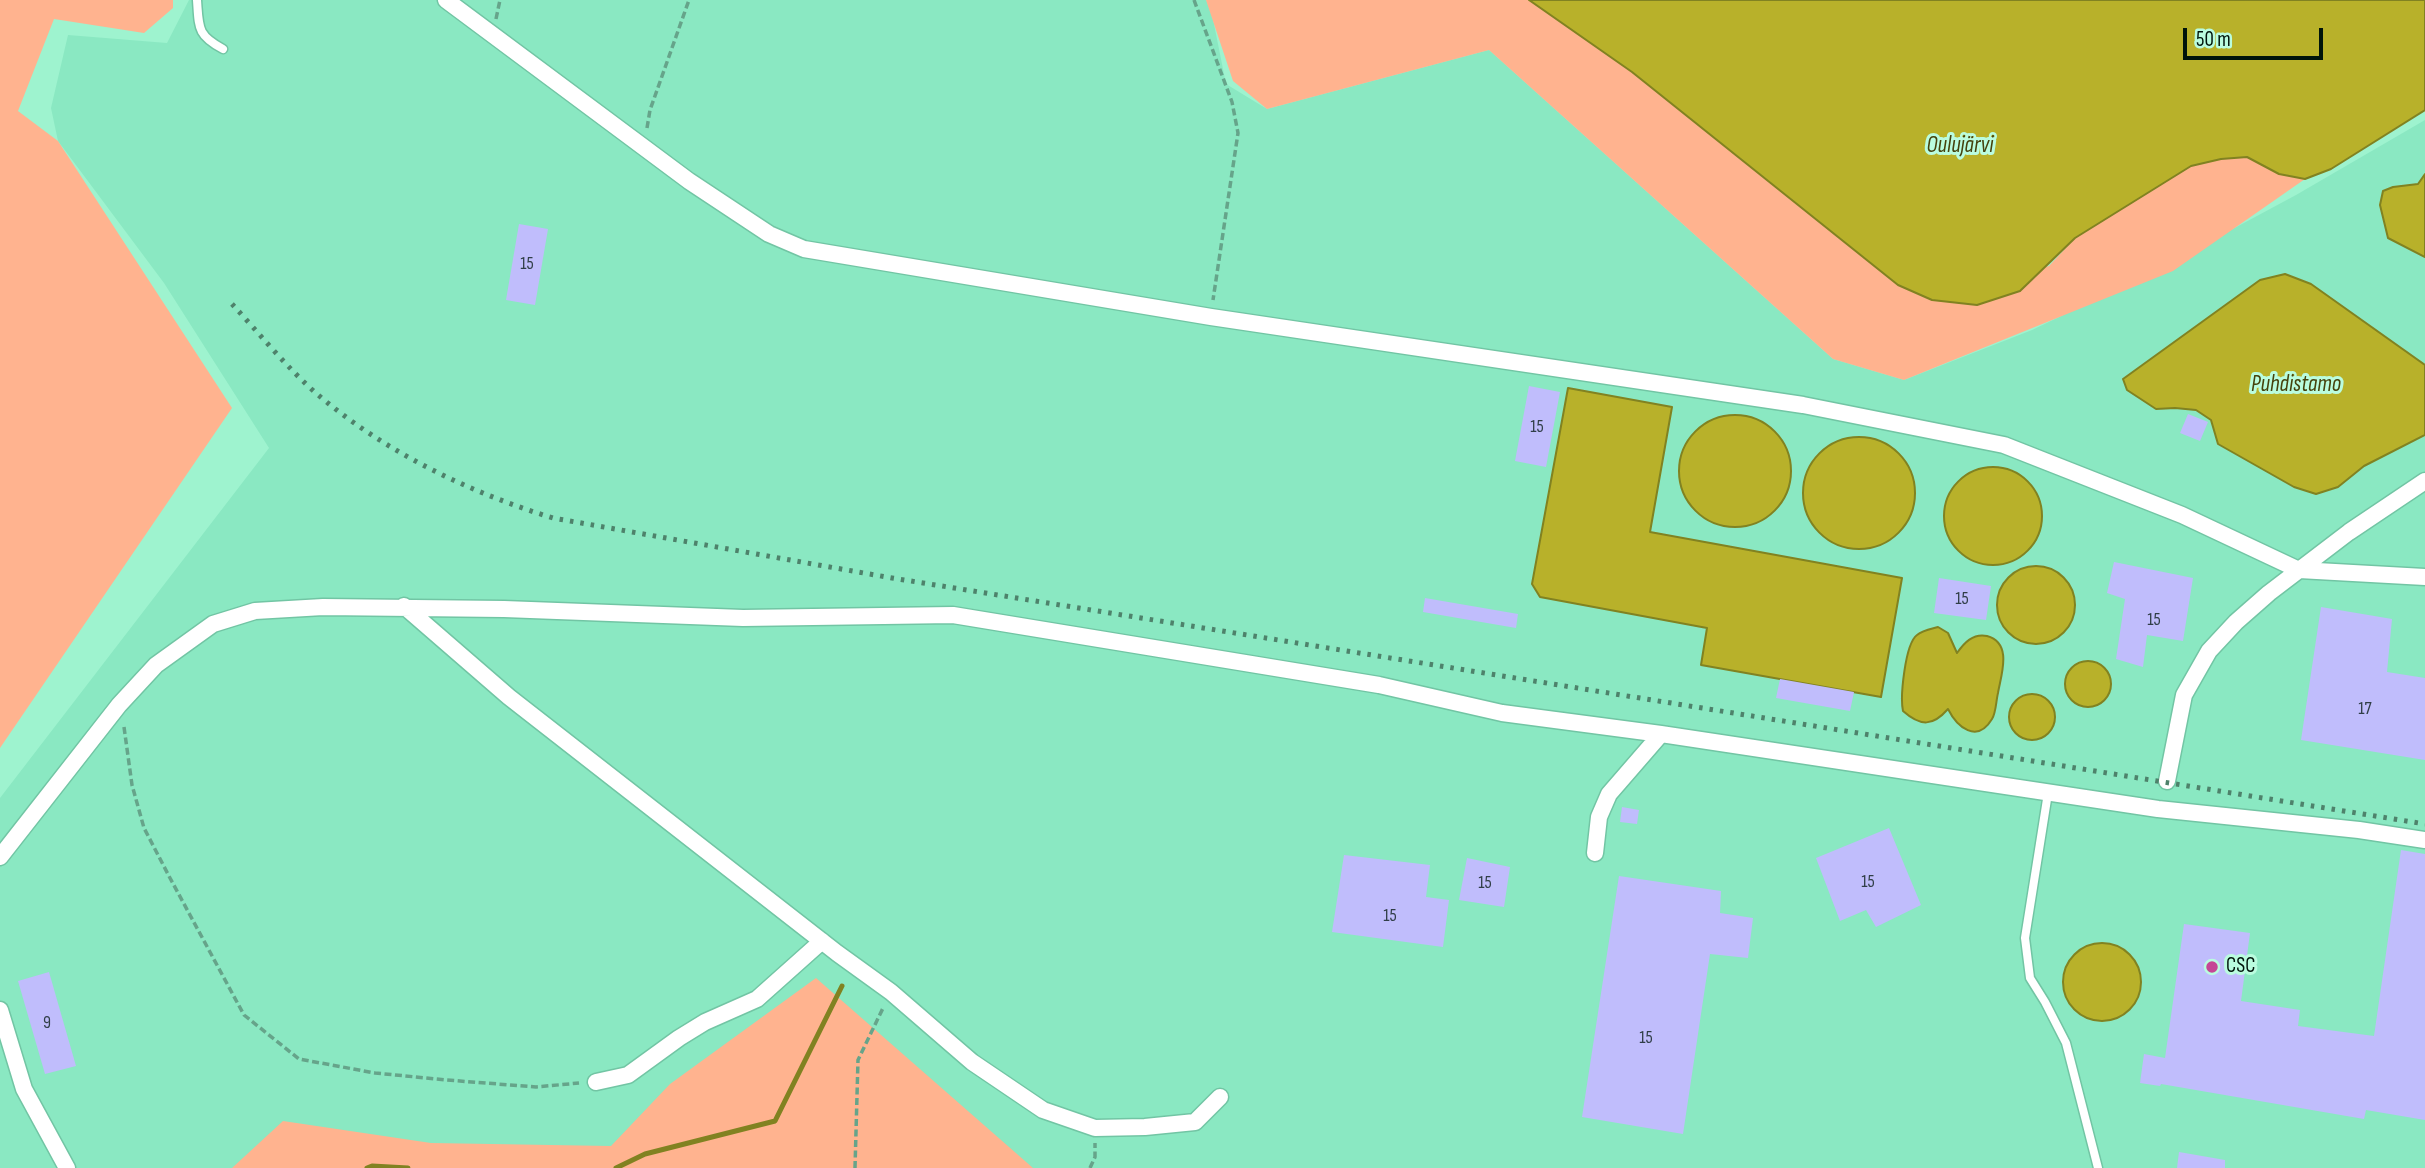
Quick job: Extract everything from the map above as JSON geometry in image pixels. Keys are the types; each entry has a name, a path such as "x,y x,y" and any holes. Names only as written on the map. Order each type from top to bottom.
{"street":[{"path":"446,0 689,181 769,234 804,249 1211,317 1790,403 2004,445 2182,515 2299,570 2425,577"},
{"path":"2167,781 2184,695 2209,651 2236,622 2299,570 2425,481"},
{"path":"404,606 509,697 891,992 972,1062 1043,1110 1095,1128 1195,1122 1220,1097"},
{"path":"0,857 119,705 156,666 213,624 255,611 404,606 743,618 953,615 1379,685 1502,713 1661,734 2158,809 2360,830 2425,840"},
{"path":"1595,853 1599,817 1609,794 1661,734"},
{"path":"596,1082 628,1075 705,1022 757,999 822,941"},
{"path":"0,1010 24,1089 67,1168"}],"lane":[{"path":"197,0 199,27 207,41 223,49"},
{"path":"2048,793 2025,938 2030,978 2066,1042 2098,1168"}],"path":[{"path":"644,148 650,110 690,0"},
{"path":"1194,0 1232,103 1238,132 1211,317"},
{"path":"119,705 132,785 144,828 244,1015 299,1059 375,1073 536,1087 596,1082"},
{"path":"855,1168 858,1060 891,992"},
{"path":"1090,1168 1095,1157 1095,1128"}],"shaded area":[{"path":"0,0 173,0 173,8 144,33 54,19 18,111 58,141 232,408 0,748"},
{"path":"189,0 1206,0 1211,9 1226,84 1267,109 1489,50 1833,359 1904,380 2032,330 2147,275 2296,195 2425,120 2425,1168 0,1168 0,798 269,448 164,283 58,141 51,108 68,35 167,43"},
{"path":"1206,0 1529,0 1632,72 1898,285 1932,300 2049,266 2075,238 2191,166 2221,159 2247,157 2279,174 2305,179 2173,271 1904,380 1833,359 1489,50 1267,109 1233,81"},
{"path":"816,978 1033,1168 232,1168 283,1121 431,1143 611,1146 670,1084"}],"water":[{"name":"Oulujärvi","path":"1529,0 2425,0 2425,110 2331,169 2305,179 2279,174 2247,157 2221,159 2191,166 2075,238 2020,291 1977,305 1932,300 1898,285 1632,72"},
{"path":"2425,174 2425,257 2388,238 2380,205 2383,191 2418,184"},
{"name":"Puhdistamo","path":"2285,274 2311,284 2425,365 2425,435 2364,466 2338,487 2316,494 2294,487 2218,444 2211,420 2196,410 2156,409 2127,390 2123,379 2260,280"},
{"path":"1568,388 1672,407 1650,532 1902,578 1881,697 1701,665 1707,628 1540,597 1532,584"},
{"path":"1735,415 1757,419 1775,431 1787,449 1791,471 1787,493 1775,511 1757,523 1735,527 1713,523 1695,511 1683,493 1679,471 1683,449 1695,431 1713,419"},
{"path":"1859,437 1881,441 1899,453 1911,471 1915,493 1911,515 1899,533 1881,545 1859,549 1837,545 1819,533 1807,515 1803,493 1807,471 1819,453 1837,441"},
{"path":"1983,467 2003,467 2028,481 2039,497 2042,516 2039,535 2028,551 2003,565 1983,565 1966,557 1952,543 1944,526 1944,506 1952,489 1966,475"},
{"path":"2036,566 2051,569 2068,583 2075,605 2072,620 2058,637 2036,644 2021,641 2004,627 1997,605 2000,590 2014,573"},
{"path":"1938,627 1948,633 1957,653 1966,642 1982,635 1995,640 2003,652 2003,669 1995,710 1992,719 1980,731 1974,732 1962,727 1948,709 1937,719 1927,722 1916,720 1903,711 1904,671 1909,649 1917,635"},
{"path":"2088,661 2104,668 2111,684 2104,700 2088,707 2072,700 2065,684 2072,668"},
{"path":"2032,694 2048,701 2055,717 2048,733 2032,740 2016,733 2009,717 2016,701"},
{"path":"2102,943 2117,946 2134,960 2141,982 2138,997 2124,1014 2102,1021 2087,1018 2070,1004 2063,982 2066,967 2080,950"}],"building":[{"path":"519,224 548,229 535,305 506,300"},
{"path":"1529,386 1560,392 1546,467 1515,461"},
{"path":"2188,414 2208,422 2200,441 2180,433"},
{"path":"2114,562 2193,578 2183,641 2147,635 2143,667 2116,659 2125,599 2107,593"},
{"path":"1939,578 1991,586 1986,620 1934,613"},
{"path":"1425,598 1518,614 1516,628 1423,612"},
{"path":"2321,607 2392,619 2387,672 2425,678 2425,760 2301,740"},
{"path":"1780,679 1854,692 1850,711 1776,698"},
{"path":"1622,807 1639,810 1637,824 1620,822"},
{"path":"1889,828 1921,905 1876,927 1866,910 1840,921 1816,858"},
{"name":"CSC","path":"2401,850 2425,854 2425,1120 2366,1110 2364,1119 2161,1084 2140,1083 2144,1054 2165,1058 2184,924 2250,933 2241,1001 2300,1010 2298,1026 2374,1036"},
{"path":"1344,855 1430,865 1426,897 1449,900 1443,947 1332,932"},
{"path":"1467,858 1510,867 1504,907 1459,900"},
{"path":"1619,876 1721,891 1720,913 1753,918 1748,958 1710,954 1683,1134 1582,1117"},
{"path":"49,972 76,1066 45,1074 18,981"},
{"path":"2179,1152 2225,1160 2225,1168 2177,1168"}],"waterway":[{"path":"616,1168 645,1154 775,1121 842,986"},
{"path":"367,1168 408,1168"}],"railway":[{"path":"232,304 306,384 371,434 399,452 459,483 553,518 892,578 2425,824"}],"place":[{"name":"CSC","path":"2212,967"}]}
